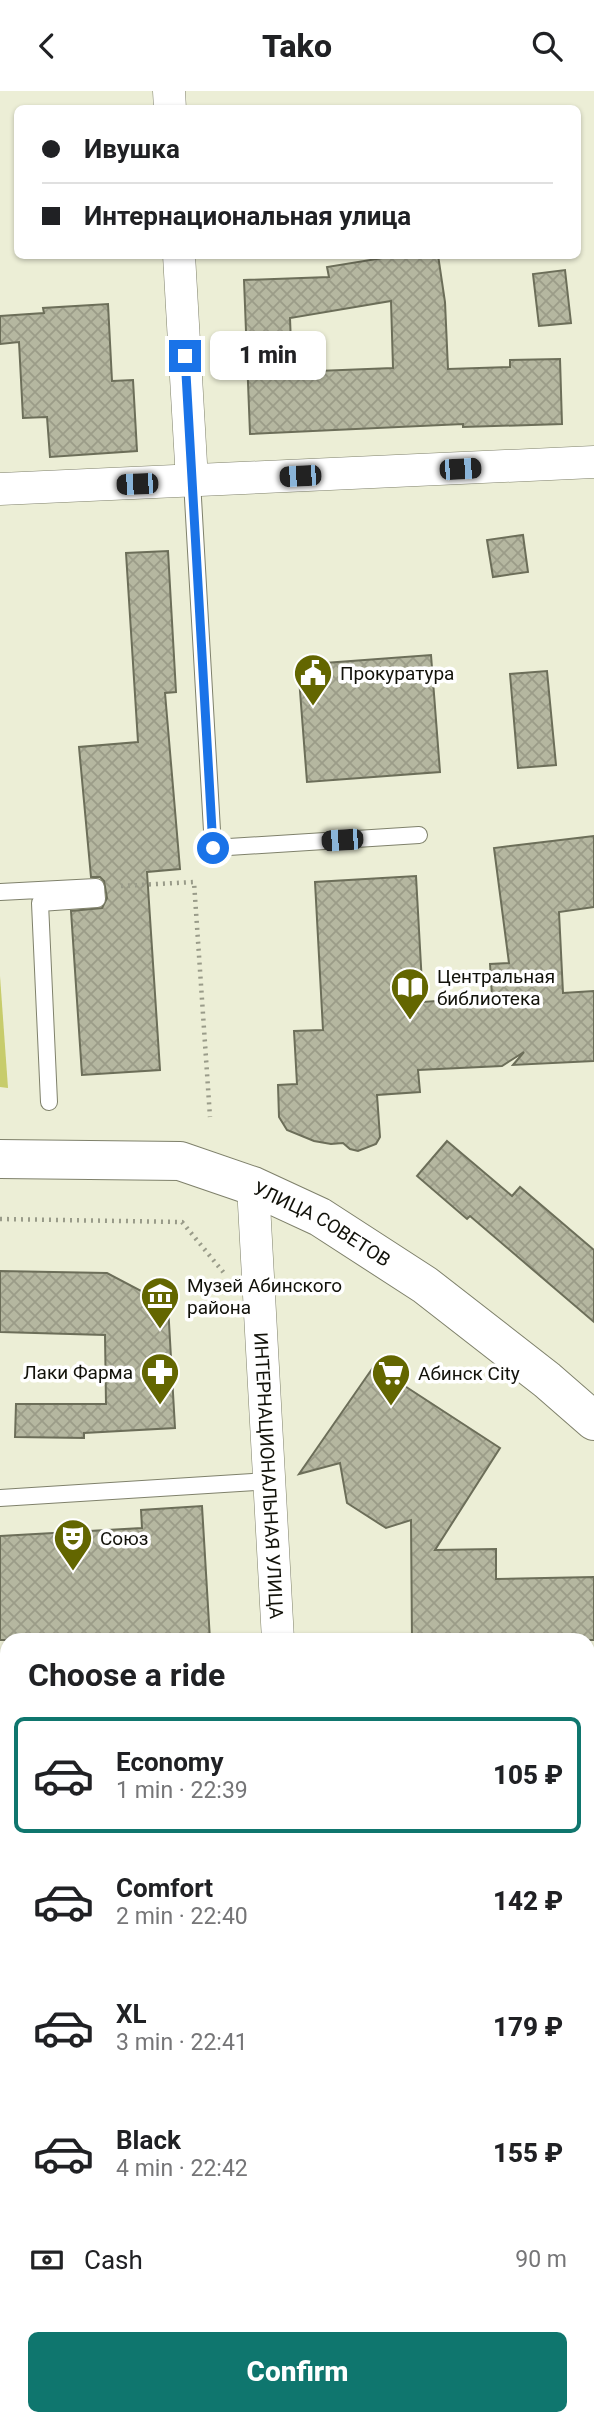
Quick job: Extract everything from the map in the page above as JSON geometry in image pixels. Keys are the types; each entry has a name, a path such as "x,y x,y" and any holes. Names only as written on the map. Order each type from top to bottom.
{"main road":[{"name":"УЛИЦА СОВЕТОВ","path":"0,1159 180,1161 253,1186 320,1217 425,1285 547,1380 594,1421"}],"street":[{"path":"179,259 192,481"},
{"path":"0,489 594,462"},
{"name":"ИНТЕРНАЦИОНАЛЬНАЯ УЛИЦА","path":"253,1186 278,1633"}],"lane":[{"path":"192,481 213,848 419,835"},
{"path":"0,892 96,887 97,899 40,903 48,1101"},
{"path":"0,1498 270,1481"}],"path":[{"path":"96,887 194,882 210,1118"},
{"path":"0,1219 182,1222 228,1278"}],"green space":[{"path":"0,976 8,1088 0,1087"}],"building":[{"path":"376,259 439,259 445,302 448,369 510,367 510,360 560,359 562,424 463,427 463,424 250,434 244,280 329,277 327,267","holes":["391,301 393,368 292,372 290,318"]},
{"path":"565,270 571,323 539,326 533,274"},
{"path":"108,304 112,381 133,380 137,451 50,457 47,417 23,418 19,342 0,344 0,316 44,313 43,308"},
{"path":"523,535 528,572 493,577 487,540"},
{"path":"168,551 176,692 165,693 180,869 147,872 160,1070 82,1075 71,911 102,908 107,898 104,881 100,877 91,877 79,747 138,742 126,553"},
{"path":"431,655 440,772 307,782 298,665"},
{"path":"547,671 556,765 518,768 510,674"},
{"path":"594,836 594,907 559,912 563,993 594,991 594,1061 513,1065 524,1052 502,1066 418,1070 420,1092 377,1095 380,1137 376,1144 358,1151 343,1143 314,1141 287,1130 279,1117 278,1085 297,1084 294,1031 323,1030 315,882 416,876 423,1002 492,997 490,964 509,963 494,848"},
{"path":"447,1141 512,1196 520,1187 594,1250 594,1322 470,1216 467,1219 417,1176"},
{"path":"0,1271 107,1273 168,1305 175,1428 84,1433 84,1438 15,1437 16,1404 106,1404 105,1335 0,1332"},
{"path":"374,1366 500,1448 435,1550 496,1549 496,1579 594,1577 594,1633 412,1633 411,1520 386,1528 347,1503 340,1463 299,1474"},
{"path":"202,1506 210,1633 0,1633 0,1536 142,1528 141,1510"}],"place":[{"name":"Прокуратура","path":"313,707"},
{"name":"Центральная библиотека","path":"410,1021"},
{"name":"Музей Абинского района","path":"160,1330"},
{"name":"Лаки Фарма","path":"160,1406"},
{"name":"Абинск City","path":"391,1407"},
{"name":"Союз","path":"73,1572"}],"route":[{"path":"185,356 213,848"}]}
